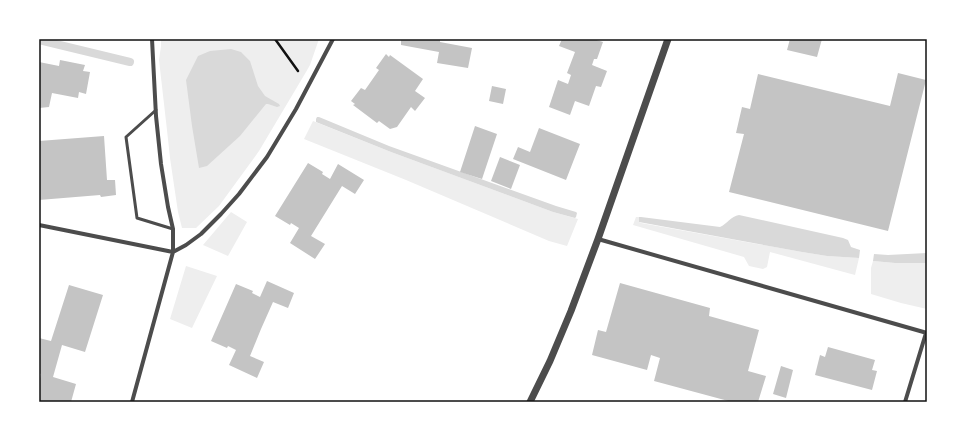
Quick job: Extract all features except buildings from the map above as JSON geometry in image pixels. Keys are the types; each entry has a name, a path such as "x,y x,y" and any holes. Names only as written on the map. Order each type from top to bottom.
{"street":[{"path":"132,402 173,252 173,229 161,164 152,39"},
{"path":"39,225 173,252 186,244 201,234 221,214 239,194 267,157 296,109 333,39"},
{"path":"530,402 550,361 571,311 598,239 668,39"},
{"path":"598,239 926,333 905,402"}],"lane":[{"path":"156,110 126,137 137,218 173,229"}],"path":[{"path":"274,39 309,85"}],"shaded area":[{"path":"161,39 319,39 310,65 259,151 219,206 196,228 182,228 178,212 170,158 159,60"},
{"path":"231,49 241,52 250,61 258,86 265,96 280,106 277,107 266,104 240,136 207,166 199,168 186,80 198,56 210,51"},
{"path":"317,117 389,146 576,212 576,217 553,212 391,152 316,122"},
{"path":"313,121 391,152 553,212 578,219 567,246 549,241 406,180 304,139"},
{"path":"231,212 247,222 228,256 203,245"},
{"path":"739,215 843,238 848,240 851,247 860,250 859,258 827,256 802,252 639,222 639,217 641,217 720,227"},
{"path":"636,217 639,217 639,222 641,223 802,252 827,256 859,258 855,275 770,252 767,267 763,269 749,266 744,257 633,225"},
{"path":"927,253 927,263 873,261 874,254 888,255"},
{"path":"873,261 927,263 927,309 871,294 871,268"},
{"path":"186,266 217,276 192,328 170,319"}],"waterway":[{"path":"39,40 130,62"}]}
